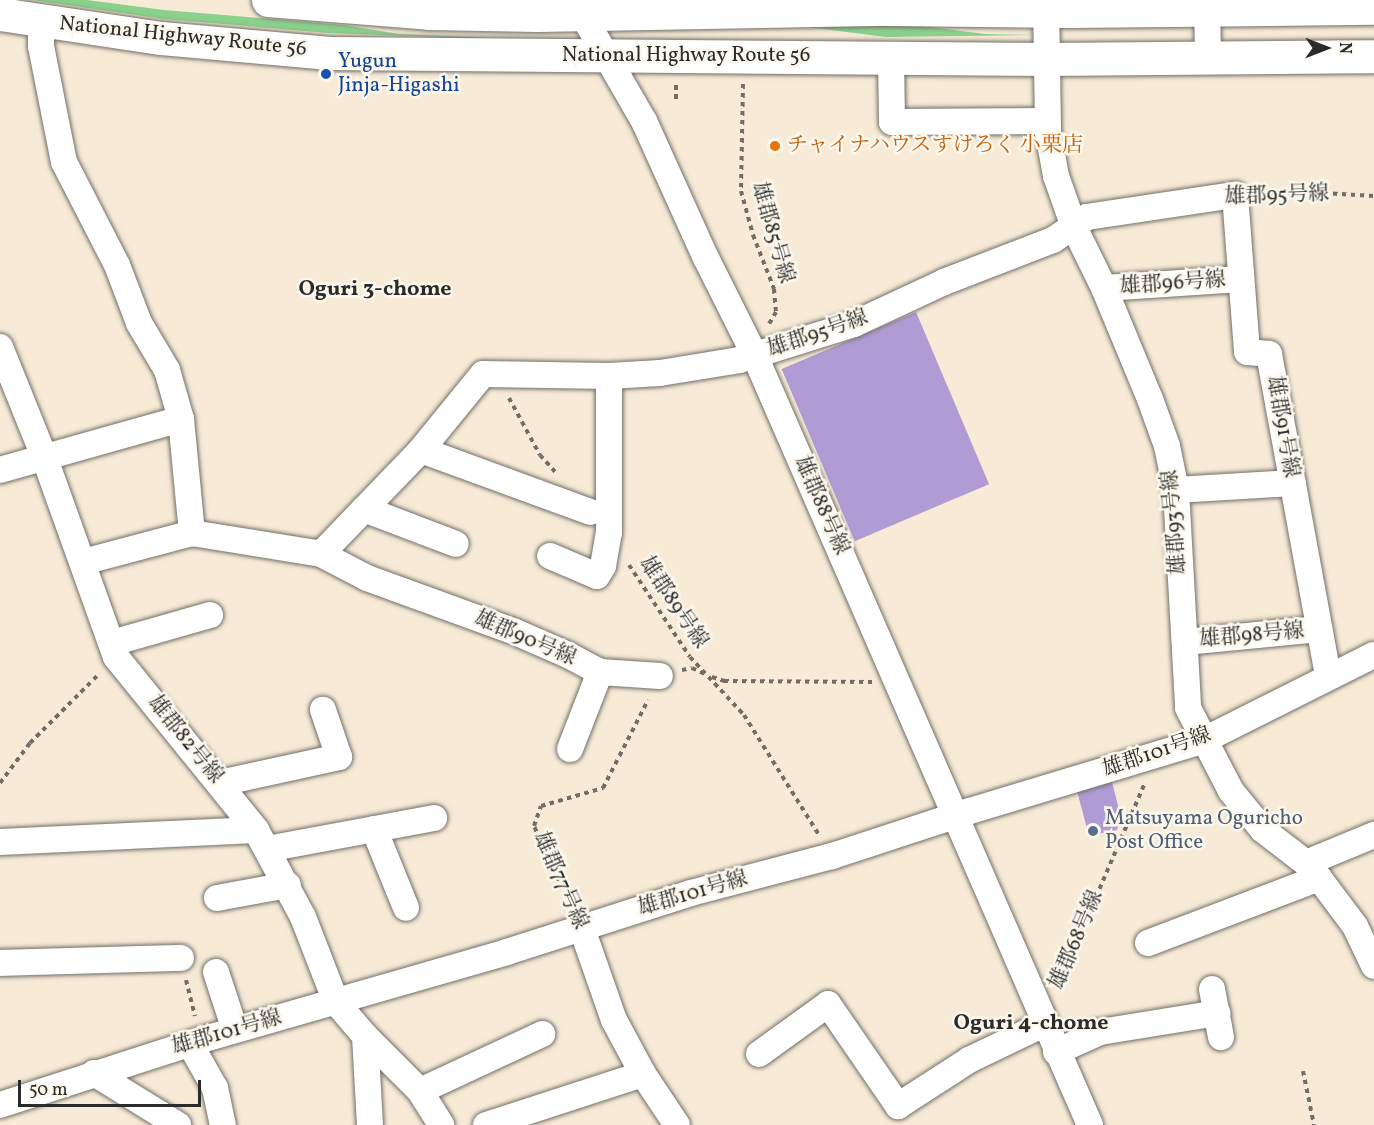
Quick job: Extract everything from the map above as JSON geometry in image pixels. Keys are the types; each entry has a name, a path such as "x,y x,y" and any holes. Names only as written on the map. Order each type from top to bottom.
{"highway":[{"name":"National Highway Route 56","path":"268,0 428,13 578,7 889,4 1374,8"},
{"name":"National Highway Route 56","path":"0,14 41,22 161,38 329,53 1045,59 1374,56"}],"street":[{"name":"雄郡93号線","path":"1046,5 1047,121 1056,176 1074,227 1104,288 1167,446 1176,490 1188,708 1202,741 1231,791 1263,830 1312,870 1355,926 1374,966"},
{"path":"1207,5 1208,57"},
{"name":"雄郡88号線","path":"578,7 644,121 706,258 751,348 956,815 1044,1024"},
{"path":"41,22 42,54 63,162 117,265 139,323 167,370 181,419 192,533"},
{"path":"891,58 892,122 1047,121"},
{"name":"雄郡95号線","path":"483,374 609,376 709,367 751,348 854,324 944,282 1053,240 1087,218 1235,195"},
{"name":"雄郡91号線","path":"1235,195 1247,352 1269,354 1328,677"},
{"name":"雄郡96号線","path":"1104,288 1241,279"},
{"name":"雄郡82号線","path":"1,355 45,459 114,650 220,783 262,840 288,885 336,1002 364,1036 420,1091 441,1125"},
{"path":"321,554 421,450 483,374"},
{"path":"550,556 597,576 603,566 609,532 609,376"},
{"path":"0,470 181,419"},
{"path":"421,450 590,512"},
{"path":"1176,490 1293,483"},
{"path":"364,509 456,544"},
{"name":"雄郡90号線","path":"83,562 192,533 321,554 367,578 513,631 600,672 660,676"},
{"path":"114,650 210,615"},
{"name":"雄郡98号線","path":"1185,642 1319,629"},
{"name":"雄郡101号線","path":"0,1105 94,1073 235,1030 507,952 581,926 691,893 832,856 956,815 1202,741 1374,655"},
{"path":"570,749 600,672"},
{"path":"220,783 339,757 323,710"},
{"path":"0,842 262,840 374,829 434,818"},
{"path":"374,829 406,908"},
{"path":"1148,943 1312,870 1374,835"},
{"path":"217,898 288,885"},
{"name":"雄郡77号線","path":"581,926 614,1020 643,1074 677,1125"},
{"path":"0,963 181,958"},
{"path":"216,972 235,1030"},
{"path":"1056,1052 1100,1032 1219,1025 1212,988"},
{"path":"759,1054 828,1004 898,1106 969,1060 1044,1024 1090,1125"},
{"path":"420,1091 542,1034"},
{"path":"364,1036 370,1125"},
{"path":"196,1042 215,1088 223,1125"},
{"path":"94,1073 176,1125"},
{"path":"486,1125 643,1074"}],"path":[{"name":"雄郡85号線","path":"743,83 741,191 753,235 774,290 776,312 766,331 751,348"},
{"name":"雄郡95号線","path":"1235,195 1306,192 1374,195"},
{"path":"483,374 500,383 540,455 562,479"},
{"name":"雄郡89号線","path":"609,532 690,657 744,715 832,856"},
{"path":"0,783 30,743 114,650"},
{"path":"660,676 692,668 724,681 897,682"},
{"name":"雄郡77号線","path":"581,926 534,826 541,806 603,788 660,676"},
{"name":"雄郡68号線","path":"1044,1024 1127,818 1158,755"},
{"path":"181,958 196,1042"},
{"path":"1303,1071 1314,1125"}],"green space":[{"path":"33,0 87,0 164,10 344,25 399,34 534,40 328,33 164,19"},
{"path":"898,23 985,34 1035,35 886,37 799,26"}],"building":[{"path":"916,312 989,484 855,541 782,369"},
{"path":"1112,782 1121,817 1117,830 1089,836 1077,791"}],"place":[{"name":"Yugun Jinja-Higashi","path":"326,74"},
{"name":"チャイナハウスすけろく 小栗店","path":"775,146"},
{"name":"Matsuyama Oguricho Post Office","path":"1093,831"}],"district":[{"name":"Oguri 3-chome","path":"375,290"},
{"name":"Oguri 4-chome","path":"1031,1024"}]}
